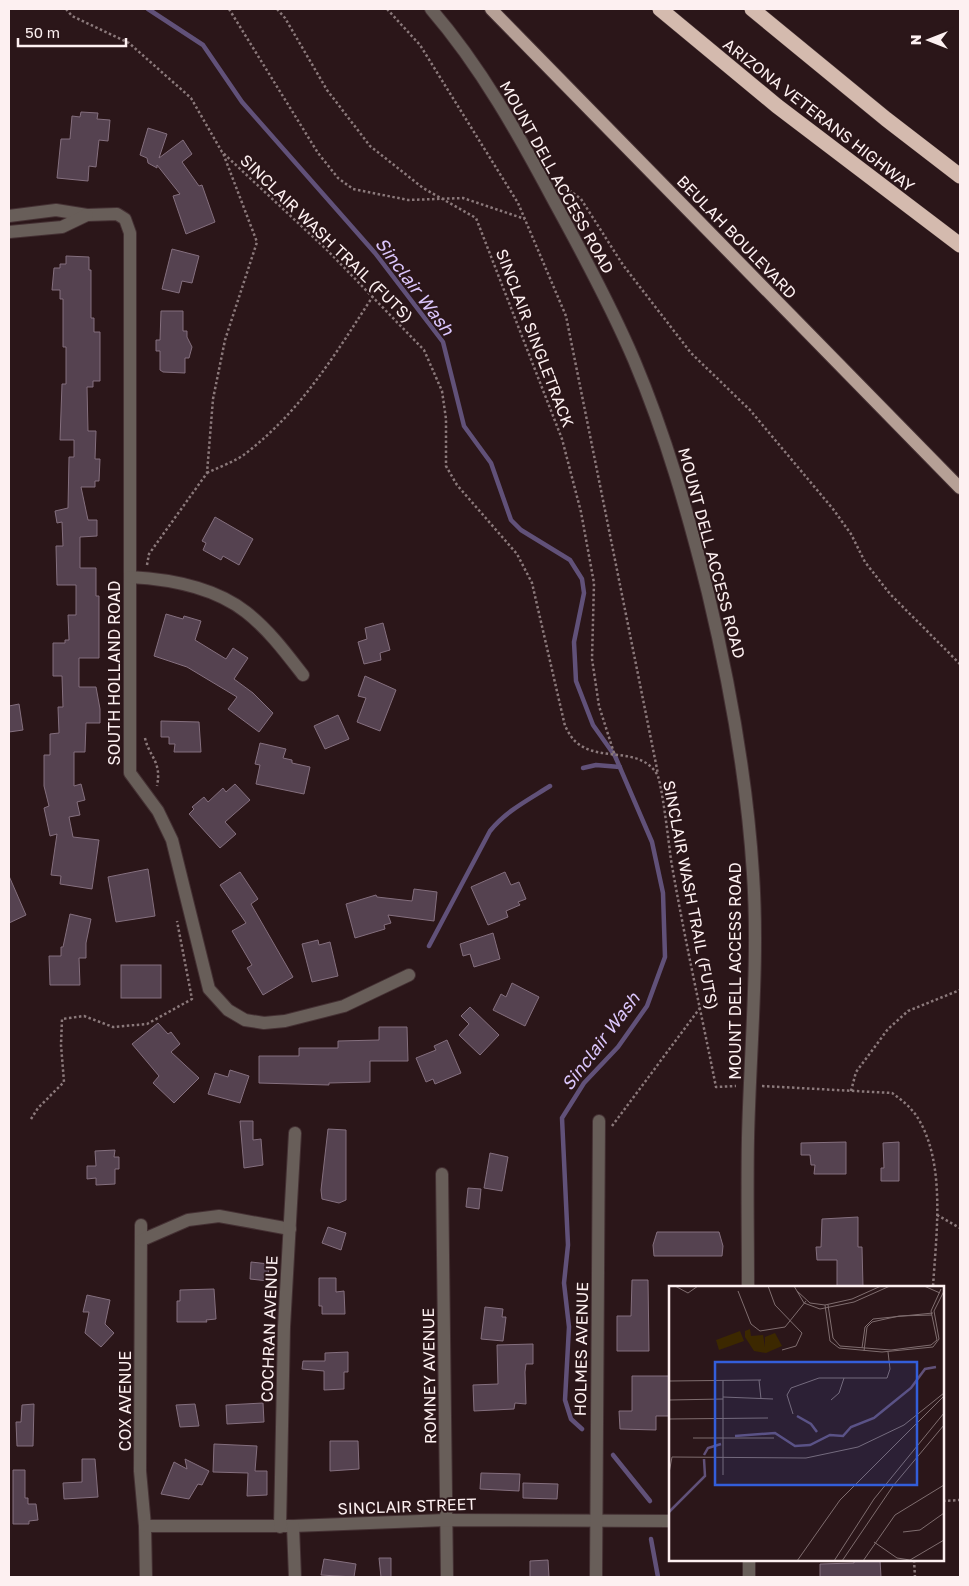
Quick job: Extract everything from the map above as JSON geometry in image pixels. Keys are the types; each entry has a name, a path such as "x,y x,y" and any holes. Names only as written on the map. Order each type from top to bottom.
{"highway":[{"name":"ARIZONA VETERANS HIGHWAY","path":"660,9 777,106 960,245"},
{"path":"752,9 879,113 960,176"}],"main road":[{"name":"BEULAH BOULEVARD","path":"491,9 960,488"}],"street":[{"name":"MOUNT DELL ACCESS ROAD","path":"431,9 452,34 496,100 538,172 613,314 651,403 684,502 724,660 744,768 753,874 754,1028 748,1135 748,1286"},
{"name":"SOUTH HOLLAND ROAD","path":"9,216 56,210 87,215 117,214 125,219 130,233 130,773 158,811 172,840 208,989 228,1010 246,1020 264,1023 285,1021 344,1006 409,975"},
{"name":"SOUTH HOLLAND ROAD","path":"9,232 62,226 87,215"},
{"path":"130,577 177,582 216,595 246,611 276,641 303,675"},
{"name":"HOLMES AVENUE","path":"596,1577 599,1121"},
{"name":"COCHRAN AVENUE","path":"280,1527 284,1327 295,1133"},
{"name":"ROMNEY AVENUE","path":"442,1174 447,1577"},
{"path":"142,1240 188,1220 219,1216 290,1229"},
{"name":"COX AVENUE","path":"141,1225 140,1471 146,1526 146,1577"},
{"name":"SINCLAIR STREET","path":"146,1526 280,1527 446,1520 669,1521"},
{"path":"294,1526 295,1577"},
{"path":"748,1561 748,1577"}],"path":[{"name":"SINCLAIR WASH TRAIL (FUTS)","path":"66,9 72,16 129,43 192,98 222,152 327,250 424,350 442,391 446,419 446,466 451,476 517,554 532,584 565,726 575,741 589,750 615,756 630,755 646,762 658,776 672,863 716,1087 752,1086 892,1093 905,1102 919,1120 929,1147 936,1180 937,1215 933,1286"},
{"path":"229,9 318,153 338,178 353,190 408,200 463,198 525,219"},
{"name":"SINCLAIR SINGLETRACK","path":"277,9 285,18 327,90 370,146 423,188 476,218 562,439 581,512 594,584 592,659 599,706 615,756"},
{"path":"387,9 420,45 518,203 566,316 658,776"},
{"path":"207,473 213,399 225,340 257,242 222,152"},
{"path":"538,172 558,182 581,199 623,264 691,353 750,410 774,437 833,509 851,534 865,562 890,594 960,664"},
{"path":"144,578 149,554 207,473 243,455 289,415 313,387 373,296"},
{"path":"144,734 146,743 155,758 159,776 155,792"},
{"path":"31,1119 38,1108 64,1082 60,1045 62,1019 84,1016 113,1027 147,1024 192,999 176,917"},
{"path":"851,1091 856,1072 888,1029 908,1011 960,990"},
{"path":"599,1146 628,1102 700,1007"},
{"path":"937,1215 960,1228"},
{"path":"944,1502 960,1500"},
{"path":"914,1561 915,1577"}],"building":[{"path":"81,112 98,113 97,119 110,120 108,141 99,140 96,167 89,166 88,181 57,178 61,139 70,139 72,116 80,117"},
{"path":"148,128 167,134 159,158 183,140 192,154 182,162 199,186 202,185 215,222 186,234 173,196 180,194 157,165 157,168 148,163 147,158 140,155"},
{"path":"172,249 199,256 192,283 182,281 179,293 162,289"},
{"path":"66,256 89,257 89,270 91,270 91,318 94,318 94,332 100,332 100,381 93,381 93,387 87,387 88,431 96,431 95,459 100,459 99,481 95,481 95,487 81,487 88,520 97,520 97,536 80,537 80,568 96,568 96,596 99,596 99,658 79,658 79,687 96,687 100,709 100,723 86,723 85,752 74,752 74,786 81,784 85,800 77,802 80,815 69,817 73,837 99,840 92,889 60,884 61,876 51,875 57,834 50,836 44,808 49,806 44,786 44,755 50,755 50,734 59,733 58,707 63,707 62,676 53,676 53,643 65,643 65,640 69,640 68,615 76,615 76,585 57,585 56,546 63,546 62,522 57,523 55,511 68,508 69,457 74,457 74,440 60,440 62,384 66,384 66,347 63,347 63,299 60,299 60,290 52,290 54,268 60,268 60,264 66,264"},
{"path":"161,311 183,311 183,331 187,331 187,337 192,347 189,358 185,358 185,373 163,372 160,370 160,351 156,351 156,340 160,340"},
{"path":"215,517 253,539 239,565 223,556 221,560 203,550 206,543 202,541"},
{"path":"166,614 183,619 184,616 201,621 195,640 226,659 233,648 248,658 234,679 253,693 273,713 259,732 228,709 237,697 187,667 154,656"},
{"path":"383,623 390,650 380,653 381,660 364,664 358,642 367,639 365,628"},
{"path":"365,676 396,690 380,731 357,722 366,698 358,696"},
{"path":"19,704 23,730 9,732 9,706"},
{"path":"338,715 349,739 325,749 314,726"},
{"path":"161,721 199,722 201,752 174,752 175,744 169,744 169,737 161,737"},
{"path":"260,743 286,749 283,758 292,760 292,763 310,767 304,794 256,784 260,765 255,764"},
{"path":"235,784 250,800 225,822 236,834 220,848 189,814 194,809 192,807 204,797 208,802 223,788 226,792"},
{"path":"148,869 155,916 116,922 108,877"},
{"path":"240,872 258,899 251,904 293,977 263,995 247,968 252,965 232,931 246,923 220,885"},
{"path":"505,872 511,885 519,882 526,899 518,902 520,905 506,911 508,917 488,925 471,887"},
{"path":"9,876 26,915 9,923"},
{"path":"414,889 437,892 434,921 388,915 391,923 384,925 385,929 355,938 346,904 376,895 377,897 412,901"},
{"path":"70,914 91,919 86,943 86,958 79,958 80,985 50,985 49,956 61,956 61,947 63,947"},
{"path":"493,933 500,959 474,967 470,954 463,956 460,944"},
{"path":"318,940 319,945 330,942 338,976 312,982 302,944"},
{"path":"121,965 161,965 161,998 121,998"},
{"path":"512,983 539,997 525,1026 493,1010 501,994 506,997"},
{"path":"470,1007 499,1035 480,1055 459,1035 469,1024 461,1016"},
{"path":"158,1023 168,1034 171,1032 180,1044 171,1052 199,1078 174,1103 153,1083 159,1076 132,1044"},
{"path":"379,1027 407,1027 408,1061 370,1061 370,1082 329,1083 329,1085 259,1083 259,1056 299,1056 299,1048 338,1048 338,1041 379,1040"},
{"path":"447,1040 461,1073 435,1084 433,1079 426,1082 416,1058 436,1050 434,1046"},
{"path":"230,1070 249,1076 240,1103 208,1094 215,1073 228,1077"},
{"path":"240,1121 253,1121 253,1140 261,1139 263,1165 244,1168"},
{"path":"328,1129 346,1130 346,1200 339,1203 322,1199 321,1190"},
{"path":"846,1142 846,1174 814,1174 815,1165 811,1165 810,1155 801,1155 801,1143"},
{"path":"899,1142 899,1181 881,1181 881,1168 884,1168 883,1143"},
{"path":"115,1150 114,1157 119,1157 119,1169 115,1169 115,1184 96,1185 96,1178 87,1179 87,1166 96,1166 95,1151"},
{"path":"490,1153 508,1157 502,1191 484,1188"},
{"path":"468,1188 481,1189 479,1209 466,1207"},
{"path":"858,1217 858,1247 862,1247 863,1286 837,1286 837,1260 817,1260 816,1247 821,1247 822,1219"},
{"path":"328,1227 346,1233 341,1250 322,1243"},
{"path":"657,1232 719,1232 723,1246 722,1256 654,1256 653,1245"},
{"path":"251,1262 269,1264 268,1281 250,1279"},
{"path":"319,1278 336,1278 336,1292 344,1291 345,1314 322,1314 322,1306 319,1306"},
{"path":"632,1280 648,1280 649,1351 617,1351 617,1316 631,1316"},
{"path":"214,1289 216,1319 206,1320 207,1322 177,1322 177,1301 180,1301 180,1290"},
{"path":"87,1295 110,1300 105,1324 114,1333 101,1347 85,1333 89,1312 83,1312"},
{"path":"485,1307 503,1309 502,1317 506,1317 503,1341 481,1339"},
{"path":"533,1344 533,1364 526,1364 525,1372 526,1404 515,1403 514,1409 474,1411 473,1385 498,1384 497,1345"},
{"path":"348,1352 348,1372 344,1372 344,1389 324,1390 324,1371 302,1369 303,1361 325,1361 325,1353"},
{"path":"632,1376 669,1376 669,1416 656,1416 656,1430 620,1429 619,1411 632,1411"},
{"path":"263,1403 264,1422 227,1424 226,1405"},
{"path":"34,1404 33,1446 17,1446 16,1422 21,1422 22,1405"},
{"path":"195,1404 199,1426 180,1427 176,1405"},
{"path":"330,1441 358,1441 359,1469 330,1471"},
{"path":"214,1444 257,1446 255,1471 267,1471 267,1495 247,1496 248,1473 213,1472"},
{"path":"82,1459 95,1459 98,1497 64,1499 63,1483 82,1482"},
{"path":"185,1459 209,1471 202,1485 198,1484 189,1499 161,1494 174,1462 187,1469"},
{"path":"13,1470 25,1470 25,1498 28,1498 28,1504 36,1504 38,1520 29,1521 29,1524 13,1524"},
{"path":"481,1473 520,1474 519,1491 480,1489"},
{"path":"523,1483 558,1484 557,1499 523,1498"},
{"path":"379,1558 391,1558 391,1577 381,1577"},
{"path":"324,1559 356,1564 354,1577 321,1575"},
{"path":"548,1560 549,1577 530,1577 530,1561"},
{"path":"854,1561 880,1561 881,1577 820,1577 820,1564 854,1563"}],"waterway":[{"name":"Sinclair Wash","path":"148,9 203,45 242,102 375,253 443,342 464,426 491,463 511,520 521,530 570,560 582,579 584,593 574,642 576,681 593,725 615,756 652,842 663,893 665,957 647,1006 618,1047 584,1083 562,1118 568,1245 564,1283 569,1327 565,1400 571,1419 582,1429"},
{"path":"583,768 596,765 620,767"},
{"path":"429,946 490,831 510,812 550,786"},
{"name":"Sinclair Wash","path":"613,1455 650,1501"},
{"name":"Sinclair Wash","path":"651,1539 658,1577"}]}
